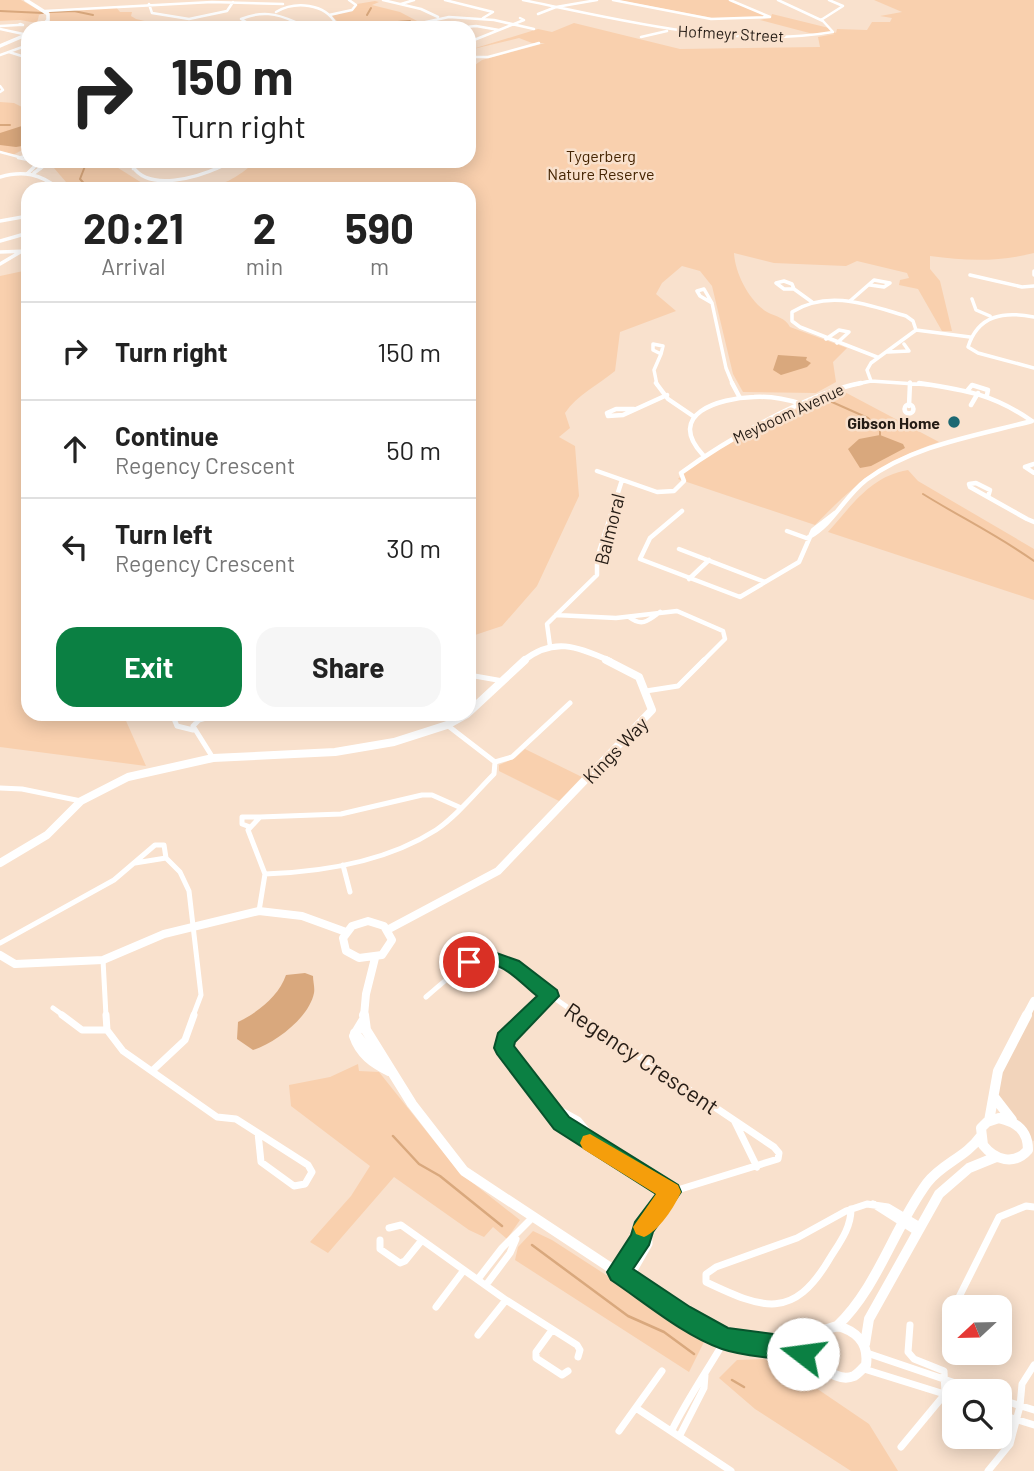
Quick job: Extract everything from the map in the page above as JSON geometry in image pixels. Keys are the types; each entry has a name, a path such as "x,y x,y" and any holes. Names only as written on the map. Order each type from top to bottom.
{"street":[{"path":"26,0 45,11 49,19 47,21"},
{"path":"124,0 124,6"},
{"path":"329,15 354,8 356,5 349,0"},
{"path":"383,0 438,18"},
{"path":"401,5 414,0"},
{"path":"445,0 493,12 483,19"},
{"name":"Hofmeyr Street","path":"523,0 670,30 727,36 833,33 830,26 821,20 778,0"},
{"path":"538,14 556,7 597,0"},
{"path":"613,0 711,19 769,17 730,0"},
{"path":"821,20 843,6 829,0"},
{"path":"45,11 212,1 283,4"},
{"path":"149,4 152,13 191,19 229,10 233,2"},
{"path":"276,12 282,7 306,4 336,21"},
{"path":"244,21 241,19 261,12 276,12 292,21"},
{"path":"426,21 438,18 483,19 534,29"},
{"path":"476,39 524,19 520,18"},
{"path":"0,27 18,25"},
{"path":"476,26 499,30"},
{"path":"0,27 21,32"},
{"path":"641,37 670,30"},
{"path":"0,46 21,37"},
{"path":"476,57 490,57 539,43"},
{"path":"0,55 21,48"},
{"path":"9,52 21,56"},
{"path":"0,86 3,90 0,92"},
{"path":"0,152 21,160"},
{"path":"13,167 13,173"},
{"path":"31,173 35,168"},
{"path":"0,177 13,173 31,173 40,168"},
{"path":"133,168 138,174 177,179 210,173 218,168"},
{"path":"31,173 47,182"},
{"path":"0,221 21,217"},
{"path":"0,241 21,235"},
{"path":"0,252 21,251"},
{"path":"0,264 21,252"},
{"path":"970,275 1022,287 1034,286"},
{"path":"850,301 870,285 879,279 890,283 884,287 870,285"},
{"path":"794,289 795,286 789,282 776,283 784,289 794,289 813,302"},
{"path":"713,303 699,296 697,291 707,290 713,303 726,369 740,398"},
{"path":"972,299 975,310 990,316 1013,313 1034,317"},
{"path":"877,357 800,327 792,320 795,309 813,302 850,301 906,316 913,321 916,330"},
{"path":"990,316 970,337 968,347 972,352 1034,368"},
{"path":"826,339 839,330 849,332 837,343"},
{"path":"916,330 970,337"},
{"path":"872,381 867,370 877,357 904,344 916,330"},
{"path":"886,352 909,351 904,344"},
{"path":"661,355 654,379 667,396 693,416"},
{"name":"Meyboom Avenue","path":"683,482 681,473 703,455 840,387 872,381 910,382 987,395 1009,405 1033,421"},
{"path":"909,406 910,382"},
{"path":"967,391 972,386 982,387 988,390 987,395"},
{"path":"971,405 978,393"},
{"path":"636,409 616,409 607,415 617,417 667,396"},
{"path":"693,416 719,403 740,398 774,397 802,404"},
{"path":"693,416 691,443 703,455"},
{"path":"682,511 653,536 640,554 640,559 735,597 743,597 799,562 808,547 809,538 835,516 858,486 903,459 957,439 1033,421"},
{"path":"1034,464 1025,467 1034,473"},
{"name":"Balmoral","path":"597,471 662,493 674,491 683,482"},
{"name":"Balmoral","path":"556,615 595,579 597,558 622,480"},
{"path":"988,497 992,492 988,488 976,482 969,484 970,487 988,497 1034,522"},
{"path":"787,531 809,538"},
{"path":"679,549 765,582"},
{"path":"689,579 709,560"},
{"path":"476,706 537,651 550,646 545,628 556,615 629,617 677,611 721,629 726,636 678,686 646,691"},
{"name":"Kings Way","path":"389,929 498,871 651,714 646,691 636,675 578,649 550,646"},
{"path":"476,676 503,681"},
{"path":"495,762 512,757 570,702"},
{"path":"176,721 177,726 193,730 213,758"},
{"path":"193,730 198,721"},
{"path":"0,863 47,835 81,801 128,777 213,758 351,750 409,738 454,721"},
{"path":"447,725 495,762"},
{"path":"265,874 312,873 404,848 438,829 494,774 495,762"},
{"path":"0,789 22,789 81,801"},
{"path":"250,827 242,824 242,817 341,814 422,795 432,795 459,807"},
{"path":"259,911 265,874 249,836 250,827 260,817"},
{"path":"0,943 114,880 158,845 167,847 166,858 186,882 195,925 201,995 185,1040 153,1070"},
{"path":"134,863 166,858"},
{"path":"343,865 350,892"},
{"path":"0,955 15,964 31,965 103,960 163,934 259,911 302,916 346,932"},
{"path":"375,958 362,958 346,951 343,938 346,932 359,923 368,921 389,929 391,946 375,958 368,982 363,1021 355,1033 357,1045 369,1059 390,1072"},
{"name":"Regency Crescent","path":"426,997 469,962 488,957 512,966 550,996 734,1120 779,1153 778,1159 757,1167 734,1120"},
{"path":"362,958 368,982"},
{"path":"103,960 107,1030 123,1051 217,1117 236,1119 256,1132 311,1168 310,1178 305,1184 294,1186 261,1161 256,1132"},
{"name":"Regency Crescent","path":"550,996 503,1043 504,1048 562,1123 671,1192"},
{"path":"989,1121 997,1075 1004,1056 1034,1002"},
{"path":"53,1008 82,1030 107,1030"},
{"path":"363,1021 390,1072 458,1165 532,1218 682,1315 725,1339 781,1346 818,1360"},
{"path":"995,1098 1031,1142 1029,1158 1010,1161 996,1157 985,1148 980,1137 981,1127 989,1121 1001,1119 1014,1123"},
{"path":"545,1102 578,1120 596,1139 602,1150"},
{"path":"980,1137 969,1150 929,1180 855,1309 837,1326 825,1329 817,1337 814,1347 818,1360 830,1373 843,1378 854,1376 863,1369 869,1319 919,1229 946,1186 975,1165 996,1157"},
{"path":"616,1271 642,1238 645,1225 671,1192 757,1167"},
{"path":"851,1209 852,1223 815,1284 784,1304 749,1301 706,1282 706,1274 721,1262 797,1238 851,1209 873,1204 919,1229"},
{"path":"960,1295 999,1217 1026,1206 1034,1207"},
{"path":"478,1279 502,1248 517,1236 532,1218"},
{"path":"390,1228 401,1225 506,1300 579,1347 578,1357"},
{"path":"629,1279 649,1244 645,1225"},
{"path":"486,1285 510,1253 517,1236"},
{"path":"380,1240 380,1249 400,1263 405,1261 422,1240"},
{"path":"436,1307 464,1270"},
{"path":"478,1335 506,1300"},
{"path":"910,1325 907,1349 909,1354 914,1359 942,1369 945,1379"},
{"path":"837,1326 853,1331 866,1349 945,1379"},
{"path":"552,1330 536,1352 536,1358 558,1374 562,1375 568,1371"},
{"path":"781,1346 817,1337"},
{"path":"676,1433 704,1388 705,1375 725,1339"},
{"path":"988,1471 1010,1444 1022,1384 1034,1365"},
{"path":"863,1369 942,1394"},
{"path":"620,1432 662,1371"},
{"path":"901,1447 942,1403"},
{"path":"636,1408 731,1471"},
{"path":"1012,1409 1034,1425"},
{"path":"1012,1413 1034,1410"}],"shaded area":[{"path":"21,126 21,146 0,145 0,133"},
{"path":"778,355 807,357 806,360 811,363 807,367 781,375 773,370"},
{"path":"880,435 903,444 905,448 871,466 860,468 848,449 859,439"},
{"path":"305,973 313,976 314,993 305,1011 290,1028 271,1042 253,1050 237,1039 238,1022 266,1003 283,983 286,975"},
{"path":"1034,1001 1034,1141 1028,1139 995,1093 997,1075"}],"green space":[{"path":"0,0 21,0 44,13 39,15 38,21 0,21"},
{"name":"Tygerberg Nature Reserve","path":"618,0 728,0 771,17 772,14 829,28 836,33 837,29 867,30 872,22 890,22 892,18 880,16 902,12 874,0 1034,0 1034,253 982,260 930,256 930,269 940,281 952,331 942,331 918,289 899,285 900,280 909,278 907,273 857,261 846,266 774,263 734,253 744,286 760,307 783,319 790,327 847,348 833,362 836,382 816,393 743,392 733,374 712,286 700,271 682,266 662,283 656,294 676,311 620,332 615,371 582,395 565,413 570,428 559,437 575,446 579,496 537,586 502,626 476,635 476,182 226,182 248,168 476,168 476,64 482,60 545,43 532,43 519,38 476,48 538,29 552,32 574,23 680,49 820,47 818,37 835,34 817,35 760,20 769,18 713,18"},
{"path":"379,2 372,5 400,12 417,21 337,21 332,16 352,10 357,4"},
{"path":"116,7 120,12 132,12 131,16 145,21 50,21 49,12"},
{"path":"0,102 14,103 21,106 21,151 13,155 0,151"},
{"path":"54,168 118,168 140,182 66,182"},
{"path":"21,272 21,721 126,721 146,766 0,747 0,276"},
{"path":"839,389 939,442 901,457 871,475 815,525 678,479 694,463 726,443"},
{"path":"908,470 918,481 1034,549 1034,600 828,532 873,485 883,478"},
{"path":"525,749 582,777 559,801 499,771 499,765 515,758"},
{"path":"358,1064 359,1071 379,1072 459,1172 520,1220 507,1239 493,1227 484,1237 469,1230 394,1177 328,1253 310,1242 351,1196 370,1166 291,1106 289,1085 330,1077"},
{"path":"533,1231 552,1240 668,1315 704,1342 689,1372 515,1260 518,1247"},
{"path":"764,1359 794,1373 869,1424 898,1471 851,1471 755,1409 719,1378 737,1360"}],"waterway":[{"path":"367,15 371,8"},
{"path":"0,11 43,13"},
{"path":"50,12 74,11 93,15"},
{"path":"0,125 10,125"},
{"path":"83,182 80,179 84,168"},
{"path":"823,398 868,418 880,430 880,435"},
{"path":"923,494 1034,561"},
{"path":"393,1136 419,1164 440,1176 502,1226"},
{"path":"532,1245 628,1316 664,1332 694,1354"},
{"path":"732,1380 744,1387"}],"slow traffic":[{"path":"590,1143 671,1192 644,1227"}],"place":[{"name":"Gibson Home","path":"954,422"}],"route":[{"path":"469,962 488,957 496,958 512,966 550,996 505,1039 504,1048 562,1123 671,1192 642,1229 642,1238 636,1249 618,1272 682,1315 725,1339 781,1346 803,1354"}]}
